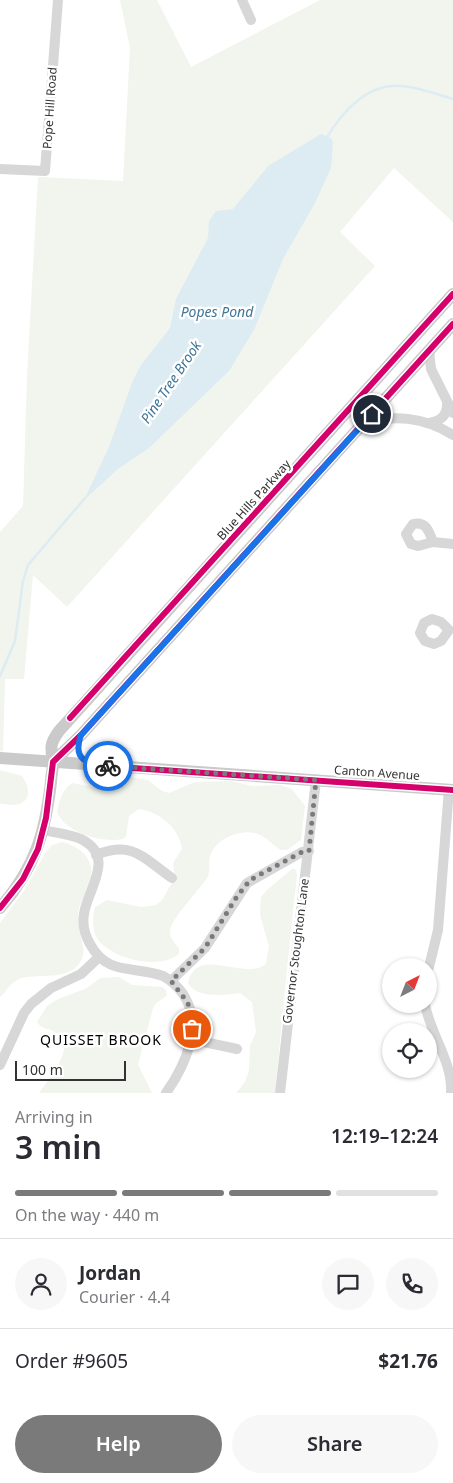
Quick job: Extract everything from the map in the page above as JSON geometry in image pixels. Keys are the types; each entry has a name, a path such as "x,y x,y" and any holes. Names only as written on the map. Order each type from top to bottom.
{"main road":[{"name":"Blue Hills Parkway","path":"0,908 28,870 44,830 53,762 50,748 63,726 453,294"},
{"path":"53,762 81,735 453,324"},
{"path":"302,463 317,476"},
{"path":"63,726 65,734 69,737 81,735"},
{"path":"81,735 80,753 89,765"},
{"name":"Canton Avenue","path":"0,758 451,789"}],"street":[{"name":"Pope Hill Road","path":"0,169 45,171 58,0"},
{"path":"242,0 251,20"},
{"path":"429,350 431,370 453,413"},
{"path":"429,423 440,420 444,415 447,402"},
{"path":"361,427 391,418 410,419 429,423 453,435"},
{"path":"433,542 453,544"},
{"name":"Governor Stoughton Lane","path":"280,1093 316,780"},
{"path":"431,958 438,930 451,789"},
{"path":"44,830 80,839 88,844 96,855 98,875 85,908 84,922 87,937 99,956 119,968 156,974 171,981 182,993 190,1008 192,1024 190,1039 182,1066 166,1093"},
{"path":"96,855 117,848 129,850 172,878"},
{"path":"171,981 205,948 236,898 250,880 302,852 309,851"},
{"path":"0,1065 22,1018 31,1004 51,988 81,974 99,956"},
{"path":"427,1013 433,1034 450,1073 451,1093"},
{"path":"190,1039 237,1049"}],"shaded area":[{"path":"120,0 157,0 191,67 320,0 453,0 453,222 394,168 340,232 375,266 67,607 33,575 24,679 5,679 3,752 0,751 0,532 23,506 27,376 38,177 123,181 130,48"},
{"path":"0,770 22,776 28,790 28,795 23,802 12,805 0,804"},
{"path":"124,776 148,780 162,791 169,793 195,782 231,781 252,786 280,785 292,789 305,806 301,840 287,850 281,850 262,836 248,832 232,835 218,843 210,856 207,878 179,913 171,927 171,936 179,948 179,954 170,959 149,962 126,958 106,948 99,941 93,924 95,907 107,900 141,907 156,905 162,900 175,878 173,863 182,849 177,834 172,827 154,813 139,809 129,816 126,837 123,839 106,840 86,835 68,826 57,812 63,793 72,783 98,788"},
{"path":"62,842 75,847 85,855 91,866 90,880 78,915 83,956 75,968 69,972 19,979 0,997 0,923 24,891 46,852 52,845"},
{"path":"293,868 296,870 297,875 275,1093 236,1093 245,1082 249,1070 250,1046 256,1032 252,1002 240,993 204,994 192,988 188,983 193,972 201,966 211,965 245,969 256,968 266,964 269,946 260,915 261,897"},
{"path":"119,977 132,985 162,987 166,990 167,996 156,1003 153,1008 138,1065 152,1093 39,1093 59,1063 64,1046 63,1039 57,1033 43,1028 37,1022 47,1006 56,1000 87,988 100,978"}],"water":[{"name":"Popes Pond","path":"321,134 331,138 333,142 331,168 315,203 283,259 254,330 229,371 149,448 118,469 84,500 109,447 133,380 141,365 170,328 176,299 208,238 209,221 216,211 233,209 268,166"}],"waterway":[{"name":"Pine Tree Brook","path":"326,139 347,110 377,89 401,86 453,99"},
{"name":"Pine Tree Brook","path":"0,676 15,641 23,581 28,565 85,498"}],"cycle path":[{"path":"70,718 453,294"},
{"path":"0,908 23,879 38,849 46,818 53,762 81,735 453,324"},
{"path":"89,765 453,790"}],"way so far":[{"path":"108,766 316,780 309,851 304,851 250,880 243,887 205,948 178,972 171,981 188,1003 192,1018 192,1029"}],"district":[{"name":"QUISSET BROOK","path":"101,1040"}],"route":[{"path":"108,766 89,765 83,760 79,749 81,735 372,414"}]}
